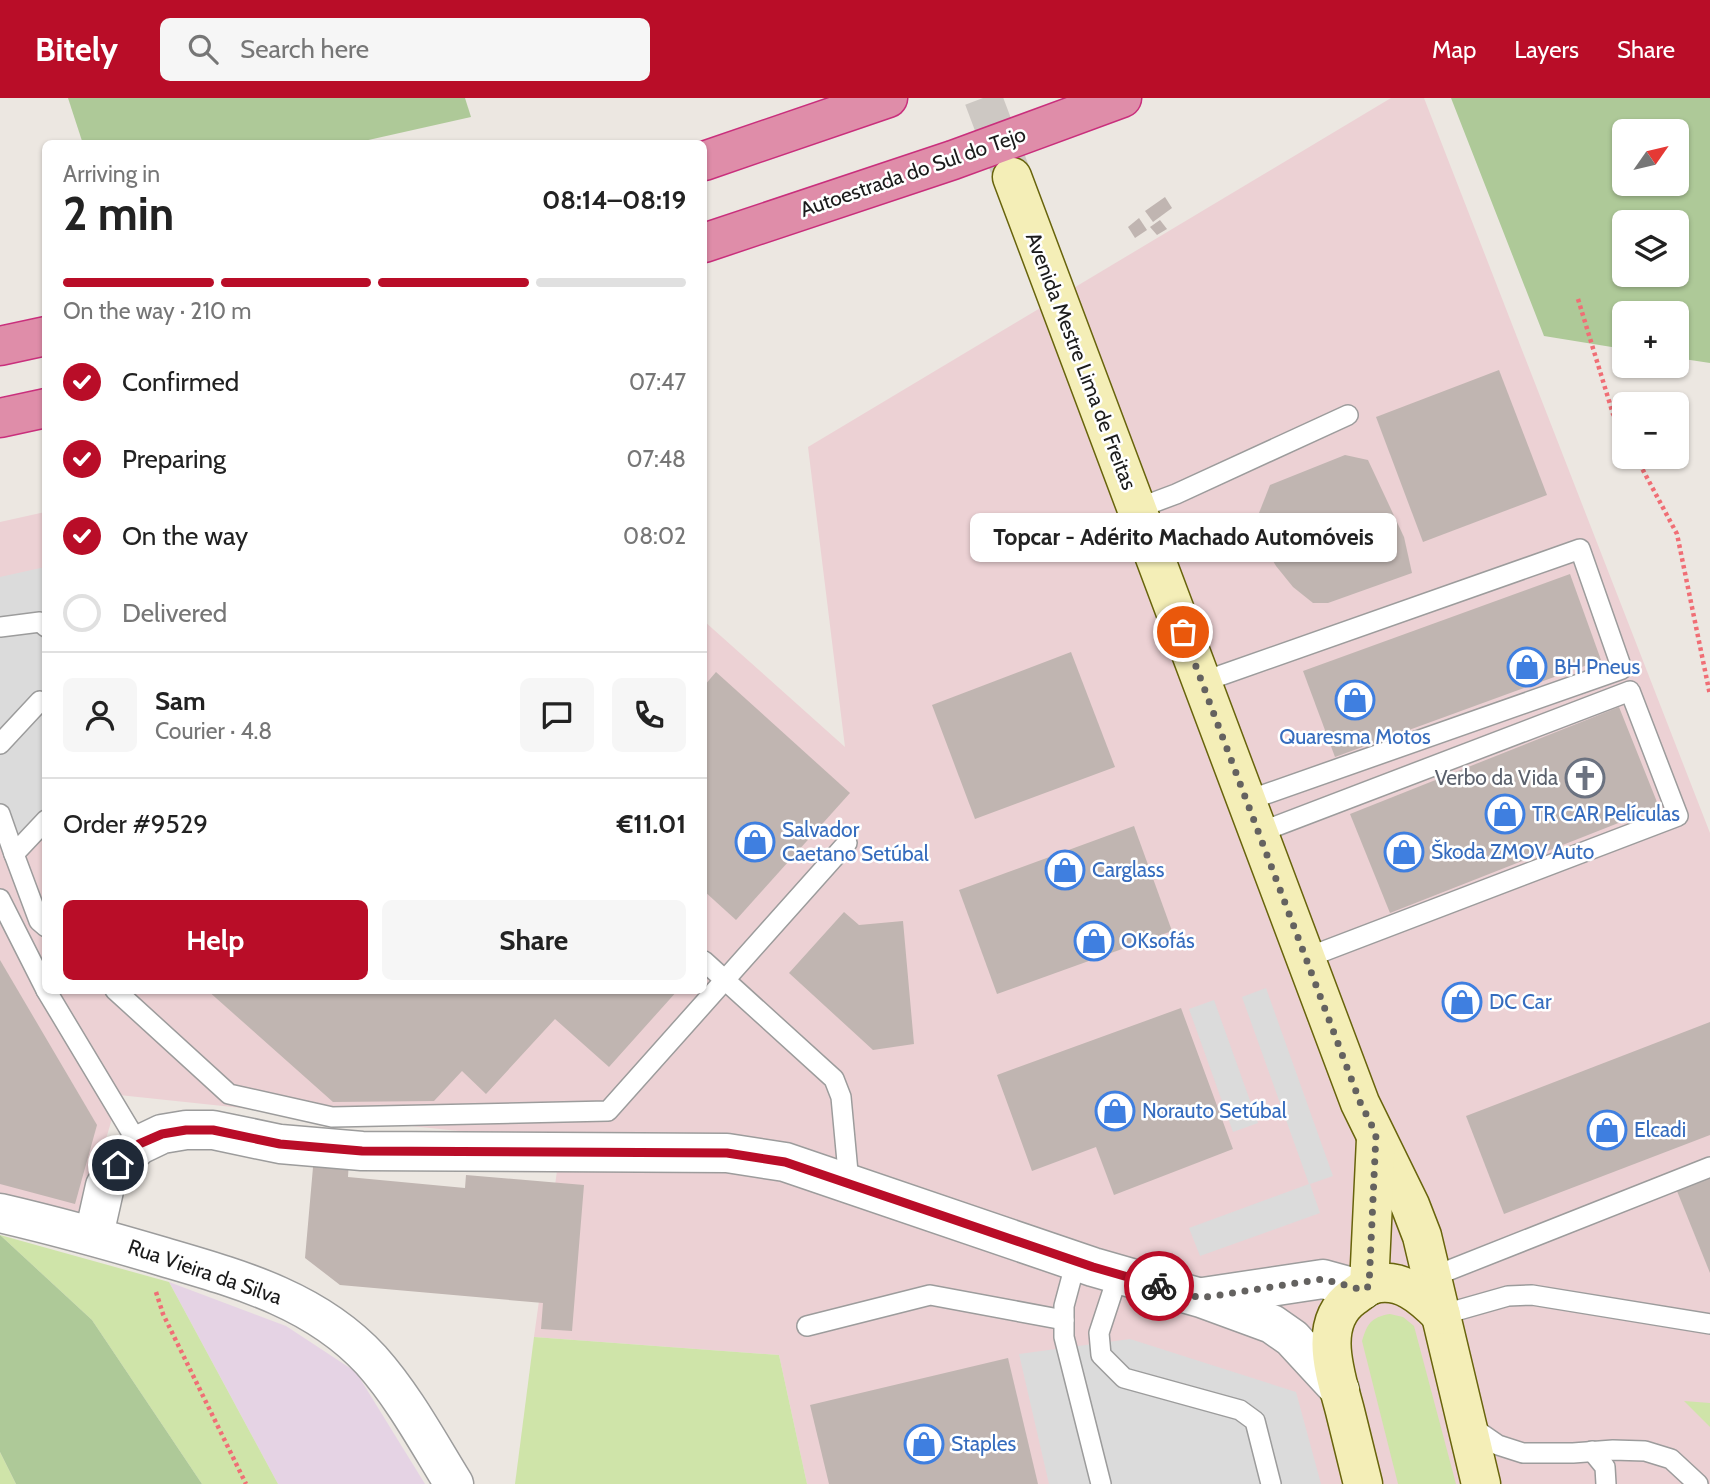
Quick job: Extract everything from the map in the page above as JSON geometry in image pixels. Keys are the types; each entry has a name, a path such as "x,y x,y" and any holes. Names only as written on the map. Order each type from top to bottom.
{"highway":[{"path":"707,161 887,98"},
{"name":"Autoestrada do Sul do Tejo","path":"707,242 953,160 1122,98"},
{"path":"0,346 42,337"},
{"path":"0,418 42,409"}],"main road":[{"name":"Avenida Mestre Lima de Freitas","path":"1012,177 1360,1102 1410,1205 1433,1277 1482,1484"},
{"name":"Avenida Mestre Lima de Freitas","path":"1366,1288 1376,1134"},
{"path":"1363,1484 1331,1355 1332,1332 1343,1304 1366,1288 1385,1283 1407,1287 1423,1297 1441,1315"}],"street":[{"path":"94,1235 105,1186 118,1165 139,1144 162,1134 213,1130 280,1144 362,1151 727,1153 785,1162 1118,1275 1200,1298 1272,1324 1292,1338 1340,1390"},
{"name":"Rua Vieira da Silva","path":"0,1213 94,1235 255,1285 291,1301 324,1321 369,1359 395,1389 454,1484"},
{"path":"1200,1298 1323,1279 1366,1288"}],"lane":[{"path":"1136,509 1176,494 1348,415"},
{"path":"1202,682 1580,549 1622,669 1252,817"},
{"path":"0,627 42,624"},
{"path":"1252,817 1630,691 1678,816 1306,958"},
{"path":"0,744 40,701"},
{"path":"0,814 38,921 42,924"},
{"path":"14,854 42,824"},
{"path":"119,994 229,1094 332,1117 608,1111 847,843"},
{"path":"0,899 42,982"},
{"path":"707,964 834,1079 841,1097 849,1183"},
{"path":"48,994 139,1144"},
{"path":"1433,1277 1710,1167"},
{"path":"1076,1261 1063,1306 1064,1337 1101,1484"},
{"path":"1118,1275 1099,1333 1101,1355 1124,1378 1240,1410 1255,1421 1270,1484"},
{"path":"807,1326 930,1295 1064,1320"},
{"path":"1441,1315 1508,1296 1532,1295 1710,1324"},
{"path":"1469,1424 1498,1445 1523,1453 1646,1451 1671,1460 1697,1484"},
{"path":"1592,1451 1605,1466 1605,1484"}],"path":[{"path":"1578,299 1612,411"},
{"path":"1642,469 1677,534 1710,695"},
{"path":"155,1290 163,1314 246,1484"}],"shaded area":[{"path":"1391,98 1424,98 1710,833 1710,1484 807,1484 779,1355 534,1337 561,1142 119,1095 84,1213 0,1193 0,522 42,513 42,994 707,994 707,624 845,747 808,447"},
{"path":"42,568 42,823 14,854 0,814 0,577"},
{"path":"1266,988 1333,1176 1310,1184 1320,1213 1200,1256 1189,1228 1309,1184 1242,997"},
{"path":"1214,1000 1258,1123 1233,1132 1189,1009"},
{"path":"169,1282 286,1326 356,1372 425,1484 278,1484"},
{"path":"1130,1339 1296,1392 1321,1484 1049,1484 1019,1354"}],"green space":[{"path":"68,98 465,98 471,117 368,140 82,140"},
{"path":"1451,98 1710,98 1710,363 1689,360 1689,301 1612,301 1612,347 1544,336"},
{"path":"0,1235 169,1282 278,1484 202,1484 92,1320"},
{"path":"0,1235 92,1320 202,1484 16,1484 0,1452"},
{"path":"1390,1314 1403,1317 1414,1326 1456,1484 1398,1484 1362,1341 1371,1322"},
{"path":"534,1337 779,1355 807,1484 515,1484"},
{"path":"1684,1401 1710,1403 1710,1427"},
{"path":"0,1452 16,1484 0,1484"}],"building":[{"path":"1165,197 1172,208 1153,222 1145,211"},
{"path":"1139,218 1147,230 1135,238 1128,227"},
{"path":"1160,220 1167,229 1157,235 1150,227"},
{"path":"1499,370 1547,495 1423,542 1376,417"},
{"path":"1345,455 1368,460 1404,537 1412,573 1328,603 1313,603 1293,587 1276,566 1262,542 1259,513 1270,485"},
{"path":"1570,574 1601,660 1335,757 1303,671"},
{"path":"1071,652 1115,767 975,819 932,705"},
{"name":"Salvador Caetano Setúbal","path":"716,672 850,793 736,920 707,894 707,682"},
{"path":"1619,707 1659,807 1390,913 1350,814"},
{"path":"1134,826 1172,931 997,994 959,890"},
{"path":"844,912 859,925 903,921 914,1044 873,1050 789,973"},
{"path":"0,960 97,1125 75,1204 0,1184"},
{"path":"212,994 674,994 609,1067 555,1019 486,1094 462,1071 434,1101 333,1102"},
{"name":"Norauto Setúbal","path":"1181,1008 1233,1149 1114,1195 1096,1147 1032,1171 997,1075"},
{"path":"1710,1022 1710,1135 1504,1214 1466,1116"},
{"path":"314,1156 349,1159 348,1177 465,1188 466,1175 584,1185 572,1331 541,1329 543,1303 340,1285 305,1258"},
{"path":"1710,1178 1710,1273 1677,1191"},
{"name":"Staples","path":"1008,1358 1038,1484 829,1484 810,1405"}],"tunnel":[{"path":"983,98 1012,175"}],"way so far":[{"path":"1159,1286 1200,1298 1323,1279 1363,1290 1369,1286 1376,1134 1360,1102 1183,632"}],"place":[{"name":"Topcar - Adérito Machado Automóveis","path":"1183,632"},
{"name":"BH Pneus","path":"1527,667"},
{"name":"Quaresma Motos","path":"1355,700"},
{"name":"Verbo da Vida","path":"1585,778"},
{"name":"TR CAR Películas","path":"1505,814"},
{"name":"Salvador Caetano Setúbal","path":"755,842"},
{"name":"Škoda ZMOV Auto","path":"1404,852"},
{"name":"Carglass","path":"1065,870"},
{"name":"OKsofás","path":"1094,941"},
{"name":"DC Car","path":"1462,1002"},
{"name":"Norauto Setúbal","path":"1115,1111"},
{"name":"Elcadi","path":"1607,1130"},
{"name":"Staples","path":"924,1444"}],"route":[{"path":"118,1165 139,1144 162,1134 186,1130 213,1130 280,1144 362,1151 727,1153 785,1162 1093,1267 1159,1286"}]}
